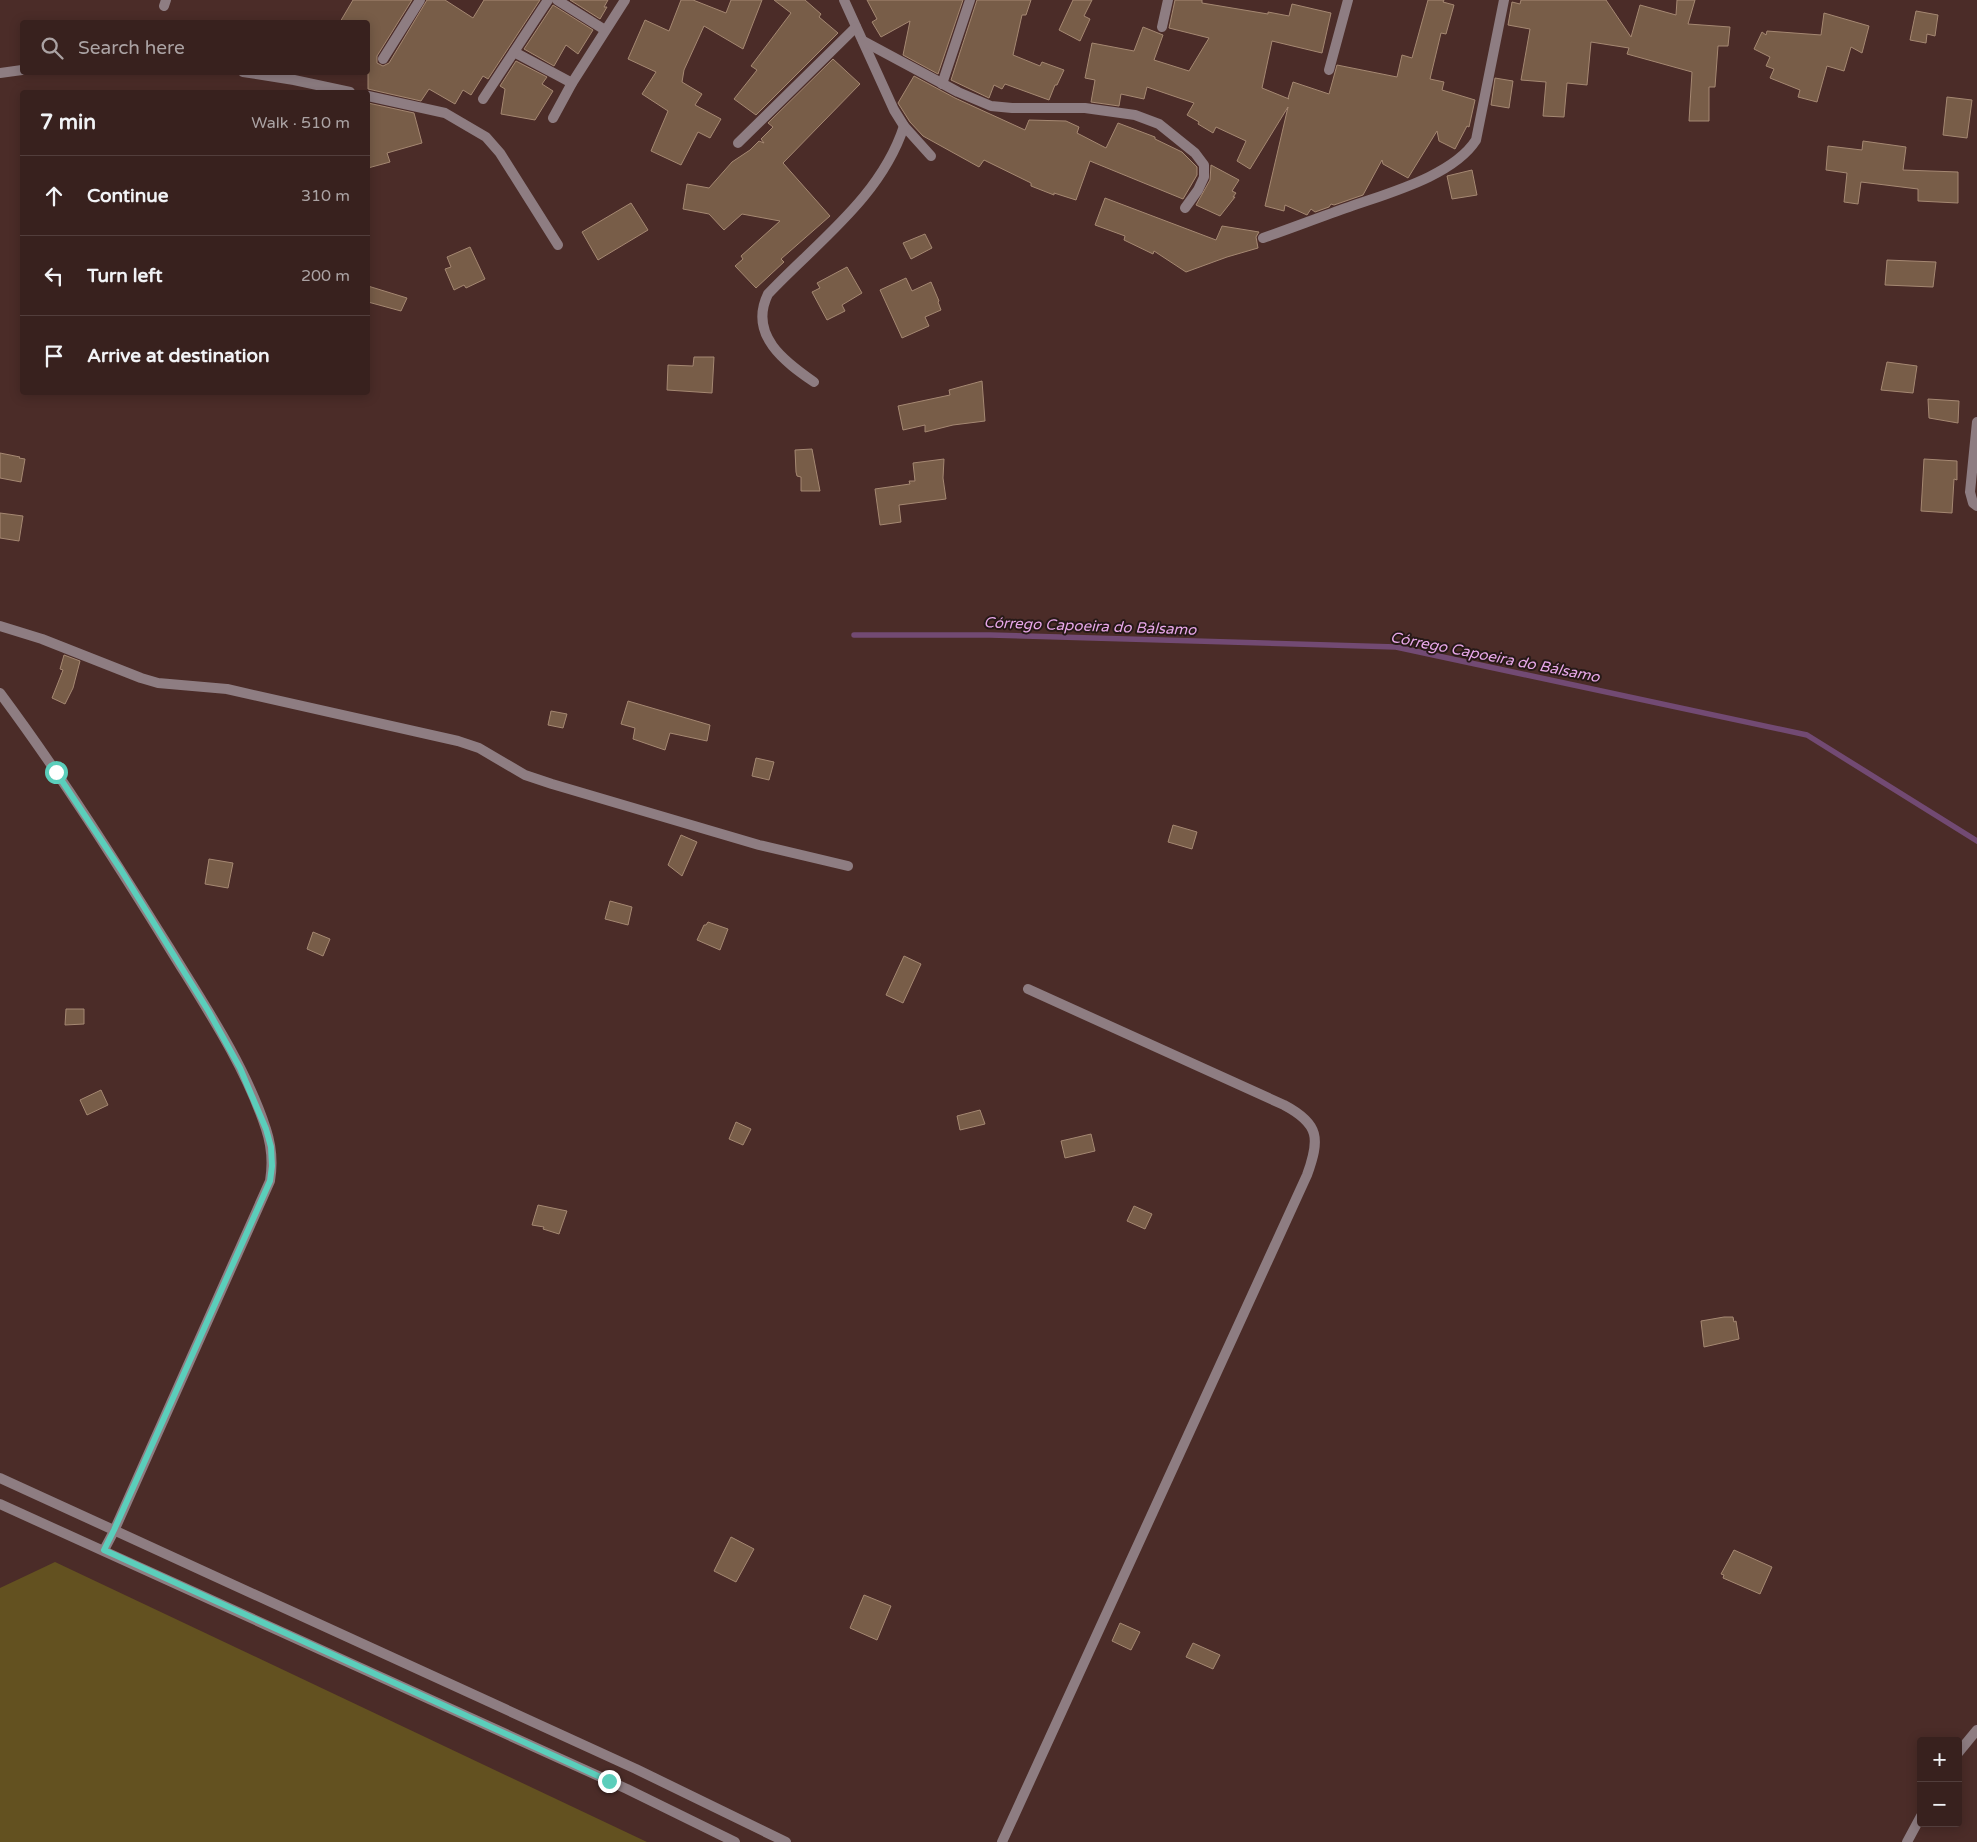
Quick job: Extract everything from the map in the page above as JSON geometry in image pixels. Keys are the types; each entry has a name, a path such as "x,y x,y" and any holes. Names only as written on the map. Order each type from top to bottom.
{"street":[{"path":"383,59 420,0"},
{"path":"484,99 548,0"},
{"path":"557,0 605,30"},
{"path":"553,118 572,82 624,0"},
{"path":"844,0 894,110 904,126 931,156"},
{"path":"942,84 970,0"},
{"path":"1162,27 1168,0"},
{"path":"1329,70 1348,0"},
{"path":"1263,238 1398,191 1432,175 1459,159 1469,150 1476,140 1504,0"},
{"path":"738,143 856,27"},
{"path":"863,41 942,84 991,106 1012,108 1085,108 1135,115 1159,124 1195,153 1204,165 1204,177 1198,190 1185,208"},
{"path":"514,52 572,82"},
{"path":"0,73 20,70"},
{"path":"262,75 341,90"},
{"path":"370,96 445,113 486,137 500,152 558,245"},
{"path":"814,382 795,369 773,348 765,333 762,321 764,301 781,280 834,228 872,187 898,143 904,126"},
{"path":"1977,422 1970,492 1973,503 1977,506"},
{"path":"0,626 42,639 158,683 227,689 458,741 479,748 525,775 552,784 760,845 848,866"},
{"path":"0,693 37,742 91,824 209,1012 240,1068 255,1101 271,1147 272,1166 270,1181 104,1550"},
{"path":"1002,1842 1307,1175 1314,1150 1314,1139 1309,1121 1300,1113 1028,989"},
{"path":"0,1478 636,1769 786,1842"},
{"path":"0,1504 627,1789 735,1842"},
{"path":"1962,1748 1977,1730"},
{"path":"1907,1842 1917,1823"}],"shaded area":[{"path":"55,1562 647,1842 0,1842 0,1588"}],"building":[{"path":"353,0 412,0 377,56 377,63 383,66 389,63 427,0 445,0 473,18 484,0 540,0 488,79 483,76 471,95 463,90 455,104 429,89 421,101 368,89 368,75 370,75 370,20 341,20"},
{"path":"570,0 608,0 604,7 607,7 600,19"},
{"path":"681,0 693,0 726,13 731,0 762,0 743,49 704,26 684,70 682,82 702,94 695,105 721,119 710,138 698,132 681,165 651,151 668,111 642,94 656,72 628,59 645,20 669,31"},
{"path":"774,0 805,0 821,14 819,17 838,33 756,115 734,99 757,70 751,66 791,13"},
{"path":"867,0 963,0 938,74 903,55 910,21 881,37 872,22 877,19"},
{"path":"977,0 1031,0 1026,15 1022,15 1013,55 1040,66 1042,62 1064,70 1049,100 1005,84 1002,89 994,85 989,98 951,80"},
{"path":"1073,0 1092,0 1084,16 1090,19 1080,41 1059,30"},
{"path":"1175,0 1202,0 1202,3 1289,16 1292,4 1331,13 1322,53 1272,41 1262,88 1289,99 1293,82 1329,94 1337,65 1397,77 1402,55 1412,58 1428,0 1444,0 1443,2 1454,5 1446,34 1441,33 1430,79 1444,82 1442,90 1475,100 1469,127 1467,126 1455,149 1439,141 1437,131 1408,178 1383,164 1382,160 1363,195 1334,205 1331,204 1329,207 1315,212 1311,209 1307,215 1285,205 1284,211 1265,206 1288,107 1250,169 1237,161 1246,141 1216,127 1213,133 1198,124 1199,122 1187,115 1194,103 1147,87 1144,99 1121,94 1119,106 1091,102 1095,80 1085,78 1092,43 1134,51 1143,27 1163,35 1154,60 1189,71 1209,38 1169,28"},
{"path":"1521,0 1606,0 1631,37 1640,5 1676,15 1677,0 1695,0 1688,24 1730,27 1728,46 1718,46 1715,87 1709,87 1709,121 1689,121 1692,72 1627,54 1629,48 1591,42 1587,85 1567,83 1564,117 1543,116 1546,82 1521,80 1530,29 1508,25 1512,2 1520,4"},
{"path":"553,5 593,30 578,54 566,45 554,66 524,49"},
{"path":"1916,11 1938,15 1935,36 1927,34 1926,43 1910,40"},
{"path":"1824,13 1869,26 1862,53 1851,47 1844,71 1827,66 1817,102 1798,97 1800,90 1770,78 1774,69 1766,66 1770,57 1754,49 1762,32 1766,35 1767,31 1821,35"},
{"path":"833,59 860,84 783,163 830,216 781,259 784,262 756,288 735,266 743,259 741,256 780,221 742,214 724,230 709,214 683,209 687,184 709,188 732,162 750,150 759,141 764,143 761,139 773,127 768,123"},
{"path":"516,61 547,77 542,84 553,91 535,120 501,114 505,89 500,86"},
{"path":"914,76 955,98 1025,130 1029,120 1066,121 1079,127 1077,133 1106,148 1118,123 1155,137 1155,139 1182,152 1197,167 1197,175 1183,199 1090,161 1076,200 1054,193 1054,195 1031,186 1031,183 984,160 979,167 923,136 910,122 898,103"},
{"path":"1495,78 1513,81 1509,108 1491,105"},
{"path":"1947,97 1972,100 1967,138 1943,135"},
{"path":"370,103 414,113 422,143 387,153 390,162 370,167"},
{"path":"1863,141 1906,147 1903,170 1958,172 1958,203 1918,201 1918,189 1861,182 1858,204 1844,202 1847,173 1826,170 1828,146 1862,150"},
{"path":"1211,165 1239,180 1232,191 1236,193 1233,197 1235,197 1220,216 1196,205 1210,180"},
{"path":"1472,170 1477,195 1452,199 1447,176"},
{"path":"1105,198 1216,240 1222,226 1259,232 1256,237 1258,248 1186,272 1154,251 1153,254 1124,240 1125,236 1095,225"},
{"path":"631,203 648,230 598,260 582,232"},
{"path":"925,234 932,248 911,259 903,243"},
{"path":"470,247 485,279 466,288 464,285 454,290 445,269 451,267 447,257"},
{"path":"1887,260 1936,262 1933,287 1885,285"},
{"path":"847,267 862,293 842,305 845,311 827,320 812,292 820,288 817,283"},
{"path":"906,278 912,291 931,282 941,310 925,317 929,326 902,338 880,290"},
{"path":"370,287 407,298 401,311 370,303"},
{"path":"694,357 714,357 712,393 667,390 668,365 693,366"},
{"path":"1887,362 1917,366 1913,393 1881,390"},
{"path":"982,381 985,421 953,425 925,432 925,425 903,430 898,406 950,395 949,390"},
{"path":"1928,399 1959,401 1958,423 1929,418"},
{"path":"812,449 820,491 801,491 801,477 797,476 796,472 795,450"},
{"path":"0,453 25,459 21,482 0,478"},
{"path":"944,459 943,478 946,499 899,505 901,522 880,525 875,489 910,484 909,481 915,481 913,463"},
{"path":"1924,459 1957,461 1957,480 1954,479 1952,513 1921,511"},
{"path":"0,513 23,516 19,541 0,538"},
{"path":"64,655 80,661 73,688 65,704 52,698 63,670 60,669"},
{"path":"628,701 710,725 707,741 670,733 665,750 633,739 635,728 621,724"},
{"path":"551,711 567,714 563,728 548,725"},
{"path":"756,758 774,762 769,780 752,776"},
{"path":"1173,825 1197,832 1192,849 1168,842"},
{"path":"681,835 697,842 682,876 668,865"},
{"path":"209,859 233,863 228,888 205,884"},
{"path":"610,901 632,907 628,925 605,919"},
{"path":"708,922 728,929 720,950 697,940 704,925"},
{"path":"313,932 330,939 323,956 307,949"},
{"path":"904,956 921,964 903,1003 886,995"},
{"path":"66,1009 84,1009 84,1024 65,1025"},
{"path":"101,1090 108,1105 87,1115 80,1100"},
{"path":"980,1110 985,1124 960,1130 957,1116"},
{"path":"736,1122 751,1129 743,1145 729,1139"},
{"path":"1091,1134 1095,1151 1065,1158 1061,1141"},
{"path":"538,1205 567,1211 559,1234 543,1229 544,1227 532,1225"},
{"path":"1134,1206 1152,1214 1145,1229 1127,1221"},
{"path":"1733,1317 1734,1322 1736,1321 1739,1339 1704,1347 1701,1321"},
{"path":"731,1537 754,1549 736,1582 714,1571"},
{"path":"1734,1550 1772,1567 1760,1594 1723,1578 1724,1575 1721,1574"},
{"path":"864,1595 891,1606 877,1640 850,1628"},
{"path":"1120,1623 1140,1632 1131,1650 1112,1641"},
{"path":"1193,1643 1220,1655 1213,1669 1186,1657"}],"waterway":[{"name":"Córrego Capoeira do Bálsamo","path":"854,635 990,635 1396,647 1807,735 1977,841"}],"route":[{"path":"56,772 121,870 209,1012 240,1068 266,1129 271,1147 272,1166 270,1181 104,1550 609,1781"}]}
